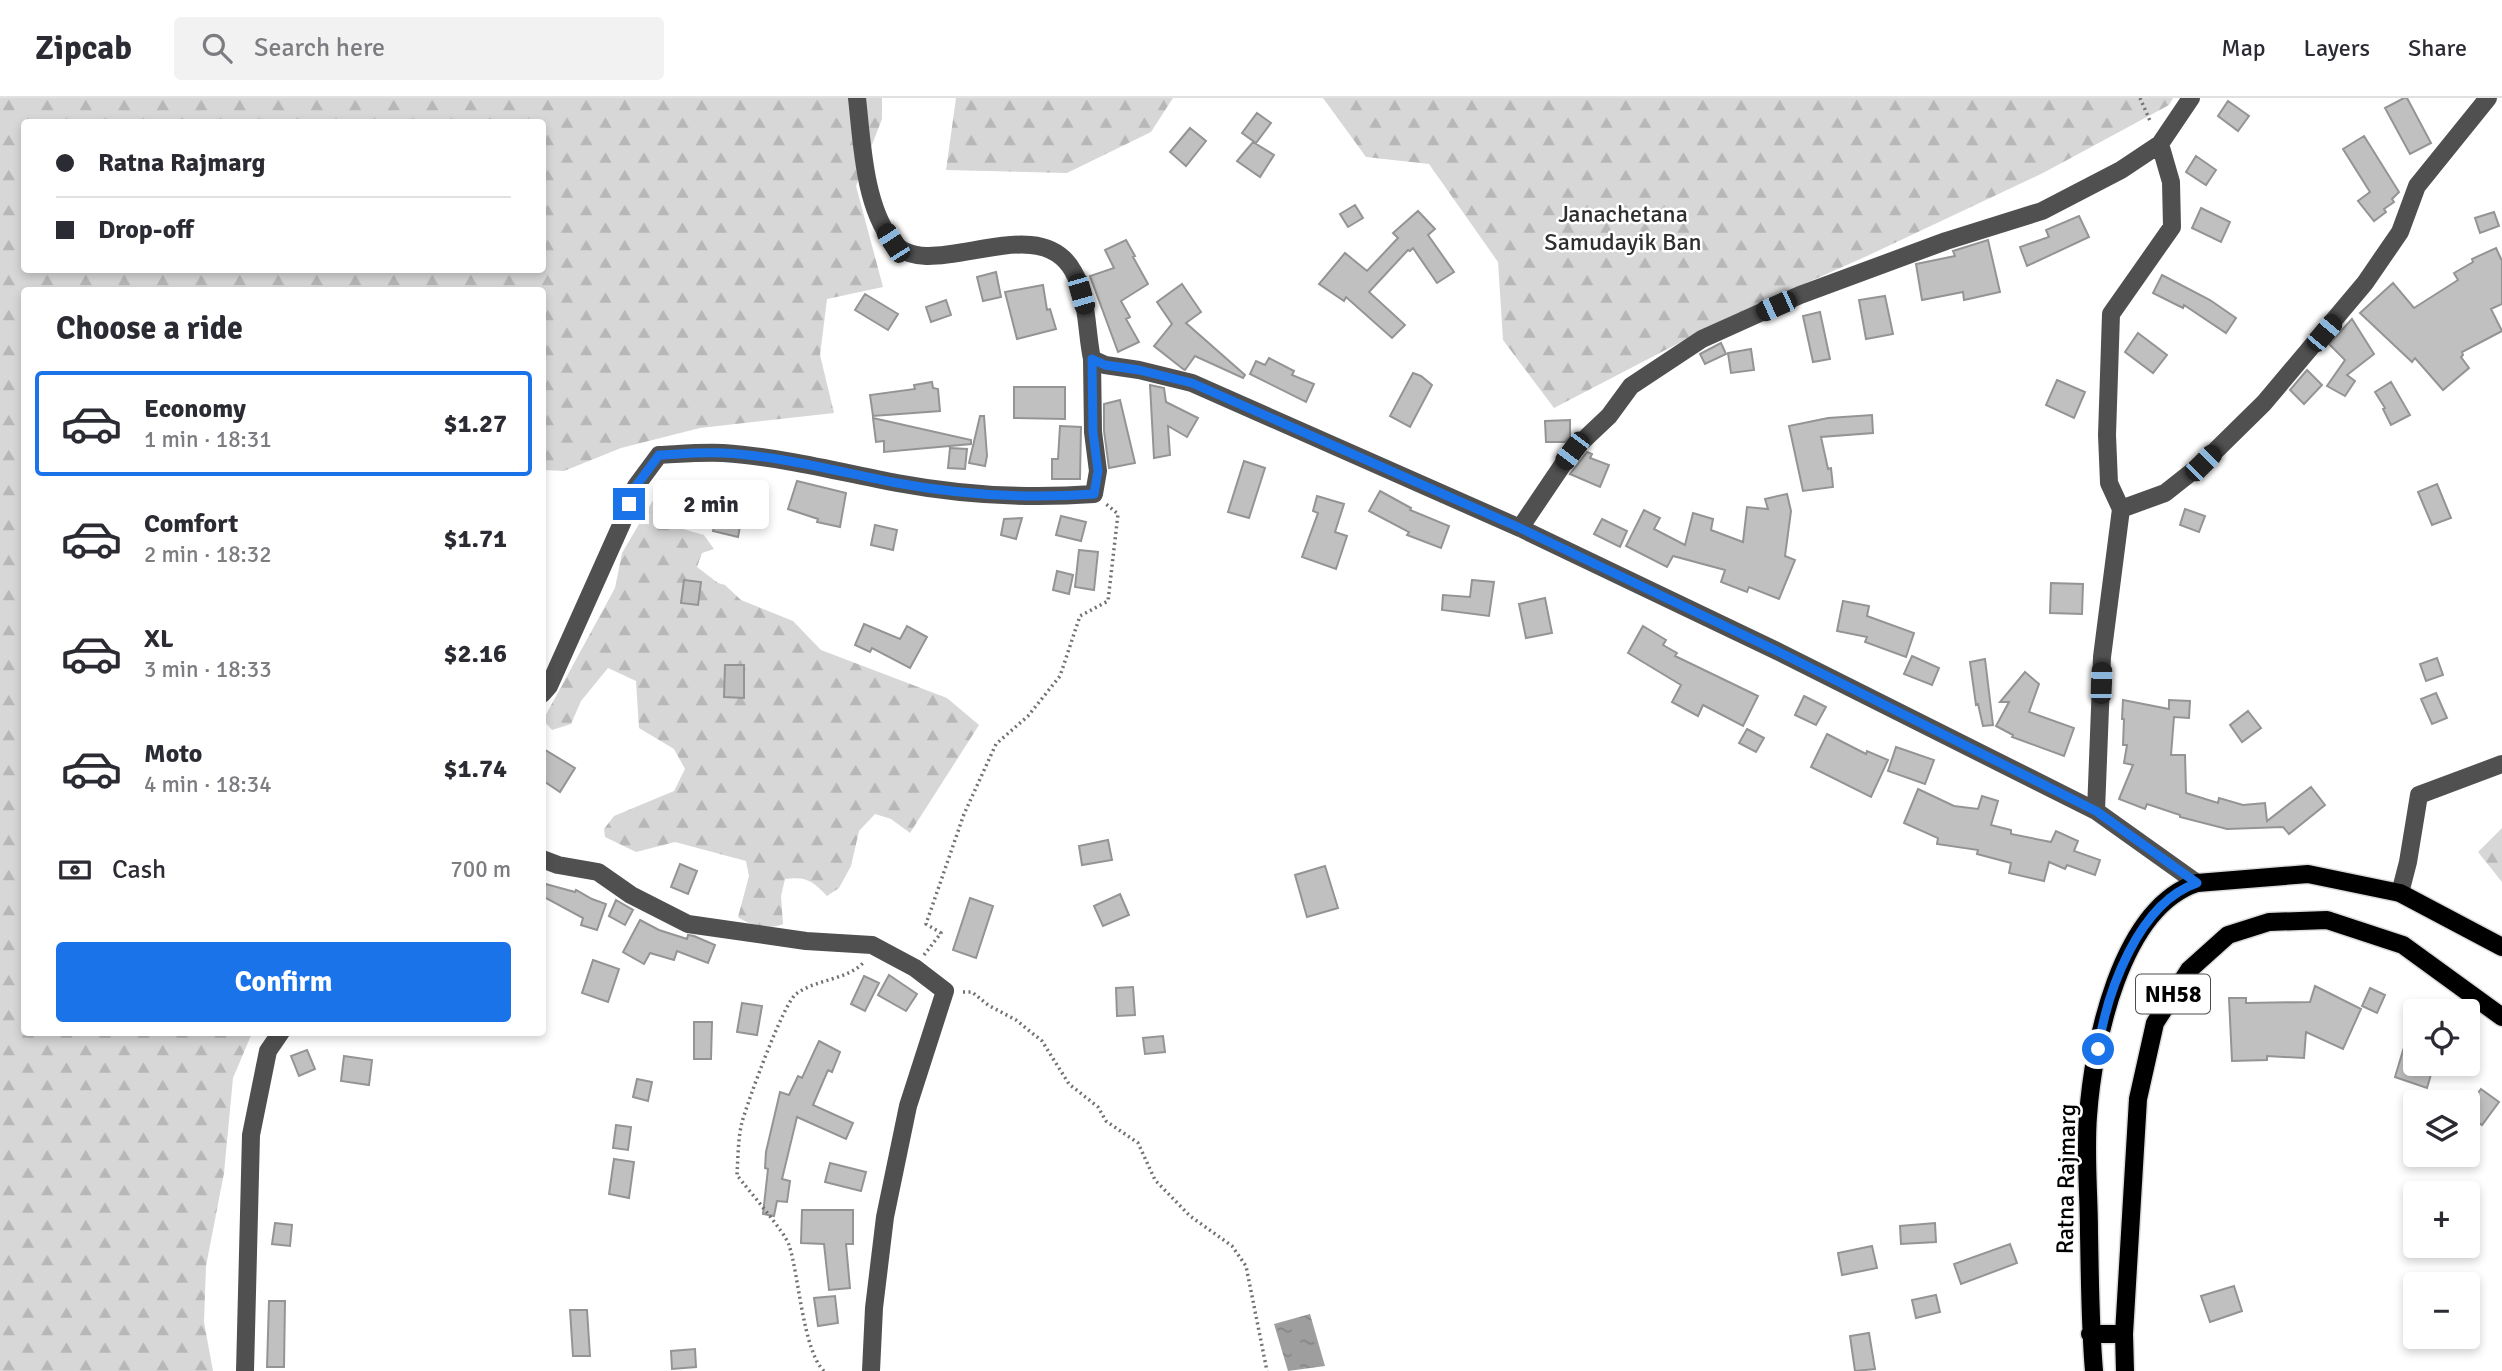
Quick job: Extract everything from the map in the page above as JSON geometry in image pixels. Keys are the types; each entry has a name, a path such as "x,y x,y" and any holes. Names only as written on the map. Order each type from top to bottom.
{"main road":[{"name":"Ratna Rajmarg","path":"2094,1371 2090,1334 2088,1117 2101,1027 2124,962 2139,932 2161,904 2183,888 2197,883 2308,874 2400,893 2502,947"},
{"name":"NH58","path":"2124,1371 2138,1098 2155,1023 2189,970 2228,935 2269,922 2327,920 2403,946 2502,1017"},
{"path":"2090,1334 2124,1334"}],"street":[{"path":"546,689 622,523 636,486 659,455 725,453 900,484 1014,497 1049,498 1094,494 1098,471 1093,432 1092,359 1087,317 1074,271 1061,255 1046,248 1007,244 932,257 904,253 893,243 881,225 867,176 857,98"},
{"path":"1520,528 1572,451 1609,416 1631,386 1702,339 1800,295 1946,241 2042,211 2121,170 2160,144 2191,98"},
{"path":"2121,509 2165,493 2203,463 2264,403 2365,283 2400,232 2417,186 2488,98"},
{"path":"2096,811 2102,657 2121,509 2109,483 2108,471 2111,314 2172,228 2171,182 2160,144"},
{"path":"1092,359 1105,365 1192,383 1520,528 1781,653 2096,811 2197,883"},
{"path":"2400,893 2419,795 2502,764"},
{"path":"546,860 598,872 631,895 688,924 806,941 872,945 915,968 945,991 908,1107 885,1217 874,1308 871,1371"},
{"path":"245,1371 251,1135 268,1051 278,1036"}],"path":[{"path":"2140,98 2160,144"},
{"path":"915,968 941,933 926,924 964,814 996,744 1028,716 1060,676 1080,616 1108,601 1118,514 1094,494"},
{"path":"824,1371 817,1364 807,1330 789,1242 737,1175 742,1124 768,1048 793,996 815,983 842,975 862,965 872,945"},
{"path":"945,991 972,992 988,1005 1016,1020 1042,1041 1069,1084 1098,1107 1106,1121 1139,1143 1155,1181 1190,1216 1232,1246 1246,1266 1267,1371"}],"green space":[{"path":"0,98 882,98 882,119 856,186 883,287 827,299 820,355 834,413 700,428 621,448 564,471 546,470 546,287 21,287 21,1036 251,1036 233,1078 224,1173 206,1266 204,1322 213,1371 0,1371"},
{"path":"956,98 1173,98 1151,132 1067,173 946,170"},
{"name":"Janachetana Samudayik Ban","path":"1323,98 2173,98 2169,105 2043,173 1727,318 1554,408 1503,340 1498,262 1429,164 1366,157"},
{"path":"659,490 672,496 668,518 676,527 704,535 714,549 702,553 697,567 718,583 725,585 741,600 793,621 821,650 947,698 979,725 910,833 891,819 875,814 859,831 851,866 839,888 827,896 809,881 785,879 781,896 783,924 760,926 738,917 749,876 746,861 675,842 636,852 605,837 604,829 614,816 674,791 685,769 674,749 639,728 636,681 608,668 581,701 571,724 552,730 546,723 546,714 615,588 622,553"},
{"path":"2502,828 2502,882 2478,852"}],"water":[{"path":"1310,1314 1325,1366 1288,1371 1274,1324"}],"building":[{"path":"2407,98 2431,143 2410,154 2385,108"},
{"path":"2228,101 2249,116 2238,131 2218,116"},
{"path":"1257,113 1271,123 1256,143 1242,133"},
{"path":"1190,128 1206,141 1186,166 1170,152"},
{"path":"2364,136 2399,192 2392,199 2394,202 2384,209 2386,212 2374,221 2358,201 2370,192 2343,149"},
{"path":"1253,142 1274,155 1260,177 1237,161"},
{"path":"2196,156 2216,170 2206,185 2186,172"},
{"path":"1355,205 1363,218 1348,227 1340,214"},
{"path":"2201,208 2230,222 2221,242 2192,228"},
{"path":"1418,211 1435,229 1428,235 1454,272 1437,283 1413,248 1408,250 1369,292 1405,325 1392,338 1346,297 1344,301 1319,284 1345,253 1367,271 1398,238 1393,233"},
{"path":"2494,212 2499,226 2480,233 2475,218"},
{"path":"2079,216 2089,237 2027,266 2020,247 2049,237 2046,230"},
{"path":"1126,240 1148,284 1121,301 1130,317 1126,319 1139,342 1118,352 1090,276 1114,268 1105,250"},
{"path":"1988,240 2000,292 1964,300 1963,292 1922,300 1916,264 1955,256 1953,251"},
{"path":"2496,248 2502,261 2502,304 2491,309 2502,331 2462,352 2461,357 2469,368 2443,390 2415,358 2412,362 2360,313 2393,283 2414,308 2458,280 2454,273 2473,262 2472,259"},
{"path":"996,272 1001,297 983,301 977,277"},
{"path":"2162,275 2210,300 2236,318 2226,333 2184,305 2183,308 2153,293"},
{"path":"1182,284 1201,312 1186,323 1245,375 1243,378 1195,356 1185,370 1154,346 1172,324 1157,302"},
{"path":"1043,285 1047,310 1050,309 1056,329 1017,339 1005,292"},
{"path":"865,294 898,314 888,330 855,310"},
{"path":"1885,296 1893,334 1866,339 1859,300"},
{"path":"946,300 951,315 931,322 926,307"},
{"path":"1820,312 1830,359 1813,362 1803,316"},
{"path":"2352,319 2374,354 2347,375 2355,381 2345,396 2327,386 2345,360 2329,344"},
{"path":"2138,333 2167,355 2153,373 2125,352"},
{"path":"1721,343 1726,354 1705,364 1700,354"},
{"path":"1751,349 1754,370 1731,373 1728,353"},
{"path":"1269,358 1294,371 1292,375 1314,384 1306,402 1250,374 1256,361 1265,365"},
{"path":"2307,370 2322,385 2304,404 2290,390"},
{"path":"1413,373 1432,385 1410,427 1390,416"},
{"path":"2057,380 2085,392 2074,418 2046,405"},
{"path":"932,382 933,388 938,389 940,411 873,416 870,395 915,389 914,385"},
{"path":"2391,382 2410,415 2391,425 2375,392"},
{"path":"1150,385 1164,388 1166,402 1198,418 1187,437 1168,426 1170,455 1154,458"},
{"path":"1014,387 1065,387 1065,419 1014,418"},
{"path":"1120,400 1135,463 1109,468 1104,431 1104,404"},
{"path":"1872,415 1873,433 1821,437 1828,469 1831,468 1833,487 1803,491 1789,426 1828,418"},
{"path":"980,416 984,416 987,456 985,466 969,463"},
{"path":"873,418 971,440 971,444 884,452 884,441 876,442"},
{"path":"1570,420 1570,437 1565,442 1546,442 1545,421"},
{"path":"1060,426 1081,427 1080,479 1052,479 1052,459 1058,459"},
{"path":"950,448 967,449 965,469 948,468"},
{"path":"1587,452 1592,454 1590,458 1609,465 1600,487 1570,474"},
{"path":"1244,461 1265,468 1249,518 1228,512"},
{"path":"797,481 846,493 840,527 817,522 818,519 788,509"},
{"path":"2437,484 2451,518 2432,525 2418,492"},
{"path":"1380,491 1411,508 1410,510 1449,526 1441,548 1407,535 1409,532 1369,511"},
{"path":"1787,494 1791,511 1785,556 1795,560 1779,599 1749,587 1747,592 1721,582 1725,570 1673,556 1667,567 1626,546 1644,510 1660,518 1654,529 1685,545 1693,513 1713,519 1711,530 1743,542 1747,507 1768,509 1765,499"},
{"path":"1317,496 1344,504 1335,532 1347,536 1336,569 1302,557 1318,513 1313,511"},
{"path":"717,508 742,516 738,537 713,531"},
{"path":"2185,509 2205,516 2199,532 2180,525"},
{"path":"1061,516 1086,522 1081,541 1056,535"},
{"path":"1022,518 1016,539 1001,535 1004,519"},
{"path":"1602,519 1627,531 1620,547 1594,534"},
{"path":"875,525 897,530 893,550 871,545"},
{"path":"1079,550 1098,552 1094,590 1075,587"},
{"path":"1057,571 1073,575 1069,594 1053,590"},
{"path":"684,580 701,582 698,605 681,603"},
{"path":"1472,580 1494,582 1489,616 1442,610 1443,595 1470,597"},
{"path":"2051,583 2083,584 2082,614 2050,613"},
{"path":"1545,598 1552,633 1526,638 1519,604"},
{"path":"1843,601 1869,606 1867,616 1914,633 1906,657 1865,642 1867,637 1837,631"},
{"path":"864,624 900,639 907,626 927,637 910,668 872,648 870,652 855,645"},
{"path":"1643,626 1666,640 1663,645 1677,653 1675,656 1758,696 1743,726 1703,705 1698,716 1672,702 1681,685 1628,653"},
{"path":"1912,656 1939,668 1932,685 1904,674"},
{"path":"2437,658 2443,675 2426,681 2420,664"},
{"path":"1985,659 1993,725 1983,726 1978,704 1976,705 1970,662"},
{"path":"725,665 744,665 744,698 724,697"},
{"path":"2025,672 2039,684 2029,712 2074,728 2064,756 2012,737 2013,735 1996,726 2009,702 2000,702"},
{"path":"2436,693 2447,718 2432,724 2421,699"},
{"path":"1804,696 1826,707 1816,725 1795,715"},
{"path":"2123,700 2169,709 2169,700 2190,701 2189,718 2174,717 2171,755 2185,755 2186,793 2218,803 2219,798 2243,805 2265,803 2267,821 2311,787 2325,805 2289,834 2283,827 2227,829 2180,817 2147,804 2145,809 2119,799 2133,765 2124,763 2127,745 2123,745"},
{"path":"2248,711 2261,728 2242,742 2230,725"},
{"path":"1747,729 1764,738 1756,752 1739,743"},
{"path":"1827,734 1866,754 1867,751 1888,760 1871,797 1811,767"},
{"path":"1896,747 1934,760 1925,784 1888,771"},
{"path":"546,750 575,768 560,792 546,783"},
{"path":"1918,789 1954,806 1978,809 1982,796 1998,801 1991,825 2011,830 2011,834 2051,842 2056,831 2078,841 2074,851 2100,860 2095,875 2067,865 2065,869 2049,862 2044,881 2009,873 2011,863 1977,854 1978,850 1937,844 1938,838 1904,823"},
{"path":"1108,840 1112,860 1082,865 1079,846"},
{"path":"680,864 697,871 688,894 671,887"},
{"path":"1325,866 1338,908 1307,917 1295,875"},
{"path":"546,884 575,892 576,890 606,904 597,930 581,925 583,918 546,898"},
{"path":"1120,894 1129,915 1103,926 1094,906"},
{"path":"970,898 993,906 976,958 953,950"},
{"path":"616,900 633,910 625,925 609,916"},
{"path":"640,920 659,930 687,939 688,935 694,936 715,945 708,963 677,951 674,960 650,953 644,964 623,952"},
{"path":"593,960 619,969 608,1002 582,993"},
{"path":"889,975 917,994 906,1011 878,995"},
{"path":"864,976 879,983 865,1011 851,1004"},
{"path":"2315,986 2361,1009 2343,1049 2306,1032 2304,1058 2267,1056 2267,1060 2232,1061 2229,998 2246,998 2246,1003 2310,1002"},
{"path":"1133,987 1135,1015 1117,1016 1116,988"},
{"path":"2370,988 2385,995 2377,1013 2362,1006"},
{"path":"742,1003 762,1006 757,1035 737,1032"},
{"path":"694,1022 712,1022 711,1059 694,1059"},
{"path":"1163,1036 1165,1052 1145,1054 1143,1038"},
{"path":"819,1041 840,1052 832,1072 828,1070 813,1105 853,1123 846,1139 797,1117 782,1179 790,1181 787,1202 777,1201 774,1216 763,1214 768,1169 765,1168 766,1152 780,1092 789,1095 798,1076 802,1078"},
{"path":"307,1050 315,1069 299,1076 291,1056"},
{"path":"2403,1050 2403,1076 2430,1076 2427,1088 2395,1077"},
{"path":"344,1056 372,1060 369,1085 341,1081"},
{"path":"637,1079 652,1082 648,1101 633,1097"},
{"path":"2480,1090 2499,1102 2482,1125 2480,1124"},
{"path":"616,1125 631,1127 628,1150 613,1148"},
{"path":"614,1159 634,1162 629,1198 609,1194"},
{"path":"830,1163 866,1172 861,1191 825,1182"},
{"path":"802,1210 853,1210 853,1244 846,1244 850,1288 829,1290 824,1244 801,1243"},
{"path":"275,1223 292,1225 290,1246 272,1244"},
{"path":"1935,1223 1936,1242 1901,1244 1900,1226"},
{"path":"2010,1244 2017,1263 1961,1284 1954,1264"},
{"path":"1872,1246 1877,1268 1842,1275 1838,1253"},
{"path":"2234,1286 2242,1311 2210,1322 2201,1296"},
{"path":"1936,1295 1940,1312 1916,1318 1912,1300"},
{"path":"835,1296 838,1323 818,1326 814,1298"},
{"path":"269,1301 285,1301 284,1367 267,1367"},
{"path":"570,1310 587,1310 590,1356 573,1356"},
{"path":"1869,1333 1875,1369 1855,1371 1850,1336"},
{"path":"695,1349 696,1367 672,1369 671,1351"}],"route":[{"path":"629,504 636,486 659,455 695,453 725,453 900,484 1014,497 1049,498 1094,494 1098,471 1093,432 1092,359 1105,365 1192,383 1520,528 1781,653 2096,811 2139,840 2197,883 2183,888 2161,904 2139,932 2124,962 2101,1027 2098,1049"}]}
